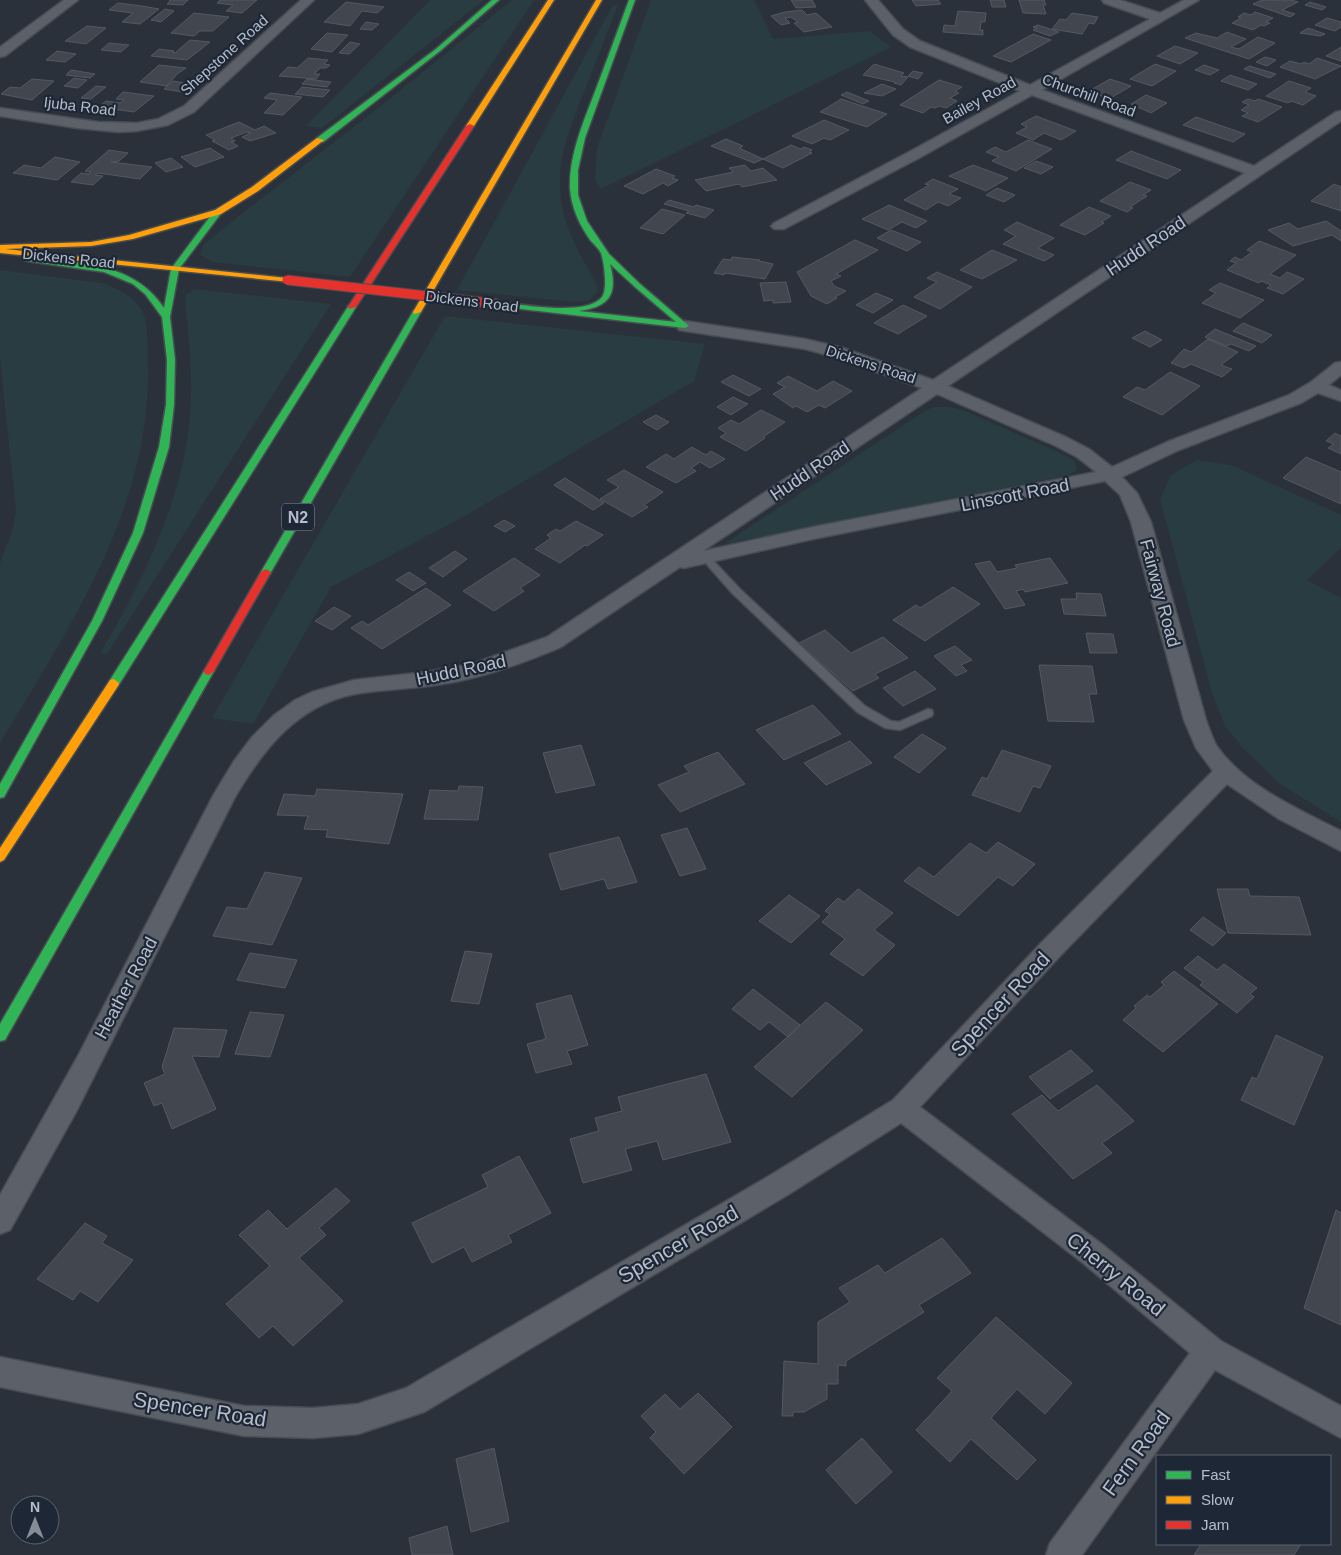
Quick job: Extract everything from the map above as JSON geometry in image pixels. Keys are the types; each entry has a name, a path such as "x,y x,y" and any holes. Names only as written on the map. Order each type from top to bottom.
{"main road":[{"path":"0,251 91,244 130,237 218,212 255,189 366,105 438,50 496,0"},
{"path":"0,856 151,627 347,315 551,0"},
{"name":"N2","path":"0,1036 246,606 599,0"},
{"path":"632,0 576,156 574,185 580,215 589,236 604,254 685,326"},
{"path":"0,794 97,621 138,533 161,456 170,405 171,360 166,317 175,269 188,249 218,212"},
{"path":"0,251 117,275 134,282 147,291 166,317"},
{"name":"Dickens Road","path":"0,251 287,280 685,326"},
{"path":"556,311 584,308 604,301 610,290 610,279 604,254"}],"street":[{"path":"0,53 72,0"},
{"name":"Shepstone Road","path":"155,125 174,118 188,109 308,0"},
{"name":"Churchill Road","path":"871,0 898,32 914,44 1030,90 1256,172"},
{"path":"1108,0 1161,18"},
{"name":"Bailey Road","path":"779,226 914,155 1193,0"},
{"name":"Ijuba Road","path":"0,112 117,128 140,128 155,125"},
{"name":"Hudd Road","path":"250,753 271,728 303,704 333,692 390,683 442,678 499,665 554,642 1341,115"},
{"name":"Dickens Road","path":"685,326 805,344 837,352 936,387"},
{"name":"Linscott Road","path":"670,565 813,533 1110,475 1173,446 1295,399 1317,386 1341,367"},
{"path":"1317,386 1341,396"},
{"name":"Fairway Road","path":"936,387 1083,453 1128,493 1141,522 1195,720 1207,748 1226,772 1277,807 1341,842"},
{"name":"Heather Road","path":"0,1221 66,1104 194,860 220,805 250,753"},
{"name":"Spencer Road","path":"0,1372 244,1421 313,1423 358,1419 413,1401 779,1185 902,1108 1051,949 1226,772"},
{"name":"Cherry Road","path":"902,1108 1093,1254 1210,1352 1341,1423"},
{"name":"Fern Road","path":"1062,1555 1210,1352"}],"lane":[{"path":"705,557 736,591 860,709 889,725 900,726 928,713"}],"green space":[{"path":"430,0 484,0 322,128 306,126"},
{"path":"512,0 534,0 350,277 212,262 200,255 203,245 382,105"},
{"path":"651,0 754,0 773,39 869,31 891,47 601,189 595,180 597,148"},
{"path":"613,5 618,5 568,134 561,165 560,181 561,197 567,224 574,243 598,287 597,292 590,300 575,302 457,290"},
{"path":"0,270 102,283 130,297 138,305 146,324 148,366 145,418 136,468 121,517 101,564 78,610 0,743 0,563 13,528 16,511 0,359"},
{"path":"194,289 331,304 107,654 101,652 149,561 174,497 182,464 188,431 191,396 185,301 186,295"},
{"path":"445,316 705,344 694,381 465,516 331,587 253,724 212,718"},
{"path":"934,407 950,407 963,410 1067,456 1075,462 1077,470 1069,475 724,544 926,410"},
{"path":"1197,460 1231,465 1341,515 1341,548 1307,580 1341,598 1341,822 1280,784 1243,748 1225,726 1212,693 1160,499 1171,475"}],"building":[{"path":"171,0 188,0 183,5 167,4"},
{"path":"220,0 257,0 242,13 226,11 233,5 217,3"},
{"path":"791,0 812,0 816,7 796,8"},
{"path":"912,0 938,0 941,4 916,6"},
{"path":"990,0 1004,0 1006,7 992,7"},
{"path":"1019,0 1044,0 1046,5 1043,5 1046,14 1023,13"},
{"path":"1262,0 1291,0 1298,2 1282,10 1295,14 1290,17 1253,4"},
{"path":"346,2 384,7 377,13 362,11 350,26 324,22"},
{"path":"1310,2 1326,7 1322,10 1305,5"},
{"path":"118,3 159,9 140,24 122,22 133,13 109,10"},
{"path":"165,9 174,11 161,22 151,20"},
{"path":"802,10 807,15 816,13 832,27 804,32 794,23 798,22 791,17 785,18 790,23 781,25 771,16"},
{"path":"958,11 986,13 985,22 981,22 980,30 983,30 983,35 943,32 944,25 955,26"},
{"path":"1255,12 1273,18 1266,22 1270,23 1264,26 1261,25 1253,30 1232,23 1241,18 1238,17 1244,13 1251,15"},
{"path":"194,13 229,17 213,31 200,31 194,36 171,33"},
{"path":"1072,13 1098,17 1094,24 1089,23 1082,34 1052,29 1060,19 1066,20"},
{"path":"1327,18 1341,22 1341,27 1335,31 1315,25"},
{"path":"366,22 379,24 372,30 360,29"},
{"path":"1038,25 1059,32 1050,36 1033,30 1037,28 1033,27"},
{"path":"87,26 106,28 86,44 65,41"},
{"path":"1308,28 1325,34 1320,36 1300,33"},
{"path":"1227,32 1246,39 1231,47 1239,49 1258,37 1275,43 1249,59 1185,38 1196,33 1217,38"},
{"path":"327,33 348,35 332,52 311,49"},
{"path":"1033,34 1051,40 1011,62 993,56"},
{"path":"190,40 210,42 187,60 151,56 159,49 174,51 172,52 175,53"},
{"path":"350,42 360,44 349,54 339,53"},
{"path":"109,43 129,45 121,52 101,50"},
{"path":"1175,46 1198,53 1180,64 1157,56"},
{"path":"1341,47 1341,61 1326,56"},
{"path":"57,51 76,54 65,62 46,60"},
{"path":"1265,57 1276,60 1267,66 1256,62"},
{"path":"308,58 328,60 324,64 330,65 326,68 320,68 314,74 320,74 316,79 279,76 288,67 297,68"},
{"path":"1317,58 1341,66 1315,79 1280,67 1290,61 1309,64"},
{"path":"874,64 904,73 901,76 908,77 901,85 863,75"},
{"path":"1155,64 1176,71 1152,86 1130,79"},
{"path":"159,65 186,68 177,74 167,86 140,82"},
{"path":"1204,65 1219,70 1210,75 1195,70"},
{"path":"1249,66 1276,74 1270,78 1244,69"},
{"path":"71,70 95,74 90,78 66,75"},
{"path":"913,71 923,73 918,79 908,76"},
{"path":"1230,75 1257,84 1248,90 1221,81"},
{"path":"74,78 87,80 78,88 64,86"},
{"path":"32,79 54,81 32,100 1,94 10,87 20,88"},
{"path":"307,79 331,82 327,87 302,84"},
{"path":"1110,79 1131,86 1109,99 1089,91"},
{"path":"939,80 962,87 955,91 959,93 950,98 957,101 946,108 939,106 931,107 923,113 900,105"},
{"path":"173,81 191,84 182,92 164,89"},
{"path":"1289,81 1311,88 1305,92 1316,96 1303,105 1291,101 1288,103 1266,96"},
{"path":"882,84 896,89 882,96 864,93"},
{"path":"96,86 106,87 91,99 81,98"},
{"path":"302,87 330,90 323,97 295,94"},
{"path":"123,92 154,96 134,112 99,107 106,101 120,103 124,100 116,99"},
{"path":"847,92 869,101 863,104 841,95"},
{"path":"270,93 302,97 283,115 264,113 277,100 264,98"},
{"path":"1146,95 1167,103 1151,113 1131,104"},
{"path":"841,99 887,114 867,127 820,112"},
{"path":"1248,99 1255,101 1258,99 1282,107 1258,122 1242,116 1248,113 1241,110 1249,105 1242,102"},
{"path":"1036,116 1076,131 1061,140 1044,133 1033,140 1016,133 1027,127 1021,124"},
{"path":"1196,117 1245,134 1233,142 1183,125"},
{"path":"824,120 849,130 830,140 824,138 812,144 792,136"},
{"path":"239,122 255,130 264,126 276,133 250,141 242,137 251,133 247,132 231,138 235,141 231,142 238,146 229,150 212,141 215,140 206,135"},
{"path":"726,139 743,146 739,148 763,159 754,163 711,146"},
{"path":"1028,140 1052,149 1016,171 992,161 999,157 986,152 995,147 1006,152"},
{"path":"791,145 801,149 804,147 812,150 809,152 812,153 783,168 763,159"},
{"path":"210,148 224,157 195,167 181,157"},
{"path":"109,150 128,153 119,161 111,162 152,167 140,179 98,173 95,175 103,176 93,185 71,182 81,173 89,174 91,172 85,171"},
{"path":"1131,151 1181,170 1167,179 1116,160"},
{"path":"55,157 80,162 57,180 13,173 24,165 41,168"},
{"path":"171,158 183,167 166,172 155,163"},
{"path":"1036,161 1053,167 1041,174 1024,168"},
{"path":"745,165 751,171 763,168 777,180 742,187 739,184 706,191 695,180 733,172 729,168"},
{"path":"973,165 1008,178 986,191 949,176"},
{"path":"656,169 675,176 672,178 678,180 668,186 663,183 643,194 624,186"},
{"path":"933,179 958,189 949,194 961,198 948,206 938,202 926,210 904,200 929,185 925,184"},
{"path":"1130,182 1151,190 1143,195 1147,196 1130,207 1133,208 1127,212 1100,201"},
{"path":"1334,184 1341,187 1341,211 1311,201"},
{"path":"997,188 1015,195 1004,202 986,195"},
{"path":"669,200 714,210 705,218 664,204"},
{"path":"889,205 927,221 916,228 902,222 888,230 862,219"},
{"path":"1089,207 1111,216 1101,222 1104,223 1085,235 1060,225"},
{"path":"662,209 685,215 663,234 640,228"},
{"path":"1326,221 1341,231 1341,241 1332,235 1293,246 1268,230 1289,223 1298,229"},
{"path":"1017,222 1054,238 1038,248 1054,255 1044,261 1003,244 1016,236 1004,230"},
{"path":"891,230 921,242 907,251 877,238"},
{"path":"855,240 878,250 836,274 841,276 831,281 834,286 846,291 835,297 837,298 827,304 811,296 797,272"},
{"path":"1259,241 1296,255 1270,274 1280,278 1287,272 1304,279 1283,294 1267,288 1271,285 1261,281 1259,283 1227,270 1236,263 1230,261 1235,257 1241,260 1252,252 1247,250"},
{"path":"992,250 1017,260 982,279 960,270"},
{"path":"732,257 760,260 773,264 765,279 714,273 723,259 731,260"},
{"path":"937,272 972,287 940,309 914,297 937,282 927,278"},
{"path":"786,282 791,302 773,303 773,300 764,301 760,283"},
{"path":"1220,283 1264,300 1240,318 1202,303 1216,293 1209,290"},
{"path":"876,293 893,300 873,313 856,305"},
{"path":"903,305 927,316 898,334 874,323"},
{"path":"1243,323 1272,335 1262,343 1233,331"},
{"path":"1215,329 1256,346 1249,351 1231,344 1227,346 1205,337"},
{"path":"1145,331 1162,340 1150,347 1132,338"},
{"path":"1208,339 1238,352 1221,365 1232,369 1222,377 1191,364 1184,368 1171,363 1184,349 1191,352"},
{"path":"1170,372 1200,386 1162,415 1123,397 1137,387 1145,390"},
{"path":"733,375 761,389 749,396 721,382"},
{"path":"788,376 817,391 833,381 852,391 825,408 819,405 807,412 796,406 793,408 773,394 785,387 777,383"},
{"path":"733,397 748,404 731,415 717,407"},
{"path":"761,410 785,422 746,451 720,437 726,433 718,428 731,420 739,424"},
{"path":"656,415 669,422 657,430 643,422"},
{"path":"1335,433 1341,436 1341,454 1328,448 1334,444 1326,441"},
{"path":"692,447 706,455 711,451 725,459 710,468 700,462 691,468 696,471 676,483 646,467 666,454 674,459"},
{"path":"1306,457 1341,472 1341,504 1283,478"},
{"path":"624,470 663,492 644,505 648,507 632,517 600,499 619,487 607,480"},
{"path":"565,478 604,503 593,510 554,485"},
{"path":"504,520 515,526 505,532 494,526"},
{"path":"576,521 603,535 560,563 535,549 551,538 547,535 556,529 560,531"},
{"path":"455,551 467,559 443,577 429,568"},
{"path":"514,558 540,575 520,588 524,591 494,611 463,591"},
{"path":"1050,558 1068,583 1025,592 1023,589 1016,591 1025,605 1005,609 975,564 990,561 997,572 1017,568 1015,565"},
{"path":"409,572 426,583 413,591 396,580"},
{"path":"953,587 980,604 925,641 893,620 916,605 920,608"},
{"path":"426,588 451,605 382,649 351,628 362,621 368,625"},
{"path":"1076,593 1101,594 1106,616 1064,614 1061,599 1077,599"},
{"path":"334,607 351,616 332,630 315,621"},
{"path":"825,630 851,653 883,637 908,658 875,674 879,678 853,691 799,643"},
{"path":"1086,633 1113,634 1117,653 1090,653"},
{"path":"955,646 972,660 961,665 967,671 956,676 934,656"},
{"path":"1039,665 1092,666 1097,694 1089,694 1094,722 1048,721"},
{"path":"915,671 936,689 903,706 883,688"},
{"path":"813,705 841,734 784,760 756,730"},
{"path":"922,734 946,748 919,773 894,757"},
{"path":"850,741 872,763 826,785 804,763"},
{"path":"581,745 595,785 556,793 543,753"},
{"path":"1002,750 1051,766 1040,788 1033,786 1020,812 972,795 982,777 987,779"},
{"path":"718,752 745,784 680,812 658,785 689,772 684,766"},
{"path":"459,786 483,787 478,820 424,819 430,790 458,791"},
{"path":"317,789 403,794 389,844 326,837 328,830 304,829 308,816 277,815 284,794 315,796"},
{"path":"687,828 706,869 680,876 661,835"},
{"path":"619,837 637,882 608,889 604,879 561,890 549,854"},
{"path":"998,842 1035,864 1013,886 998,877 958,916 904,881 919,867 934,877 970,843 986,853"},
{"path":"265,872 302,878 272,945 213,936 227,907 247,909"},
{"path":"858,889 893,913 874,930 895,945 863,976 830,954 845,939 822,922 830,914 825,911 838,898 844,902"},
{"path":"1217,889 1248,889 1250,896 1299,897 1311,935 1228,933"},
{"path":"789,895 820,916 791,943 759,921"},
{"path":"1203,917 1226,933 1213,946 1190,930"},
{"path":"465,951 492,954 479,1004 451,1001"},
{"path":"250,953 297,960 285,988 237,980"},
{"path":"1198,956 1217,970 1224,964 1257,988 1250,994 1254,997 1237,1013 1200,985 1203,982 1184,968"},
{"path":"1174,971 1218,1004 1163,1052 1123,1020 1136,1008 1134,1006 1147,995 1150,997 1164,985 1161,982"},
{"path":"753,989 800,1025 788,1037 769,1022 760,1030 732,1009"},
{"path":"571,995 588,1045 567,1051 572,1064 536,1073 527,1044 546,1039 536,1004"},
{"path":"826,1002 863,1030 792,1097 754,1067"},
{"path":"250,1012 284,1015 270,1057 235,1054"},
{"path":"174,1028 227,1030 219,1057 192,1056 216,1109 172,1129 162,1103 154,1106 144,1083 165,1074 162,1067"},
{"path":"1276,1035 1323,1057 1294,1125 1241,1100 1252,1077 1257,1079"},
{"path":"1071,1050 1093,1071 1050,1099 1029,1077"},
{"path":"706,1074 731,1142 663,1160 657,1141 625,1149 632,1170 583,1183 570,1139 599,1131 595,1118 622,1111 618,1097"},
{"path":"1097,1085 1134,1121 1102,1143 1112,1153 1073,1179 1012,1114 1042,1095 1058,1111"},
{"path":"519,1156 551,1213 508,1235 512,1242 472,1262 464,1247 432,1263 412,1223 488,1187 482,1175"},
{"path":"336,1188 350,1201 319,1228 326,1235 299,1258 343,1301 293,1346 273,1326 259,1338 226,1304 270,1266 239,1235 268,1210 287,1229"},
{"path":"1336,1210 1341,1213 1341,1325 1304,1308"},
{"path":"85,1223 107,1236 102,1243 133,1260 98,1302 80,1291 73,1300 37,1279"},
{"path":"942,1238 971,1273 919,1305 924,1312 846,1361 846,1366 838,1365 838,1384 827,1384 827,1399 804,1412 793,1412 793,1416 782,1416 784,1361 818,1364 818,1322 850,1302 839,1288 878,1265 885,1273"},
{"path":"996,1317 1072,1383 1045,1414 1017,1389 991,1418 1036,1460 1017,1480 971,1439 950,1462 916,1430 952,1391 937,1378"},
{"path":"698,1393 732,1427 684,1474 650,1438 656,1432 641,1416 665,1394 680,1409"},
{"path":"862,1438 892,1472 856,1504 826,1470"},
{"path":"494,1448 509,1521 471,1532 456,1459"},
{"path":"447,1526 453,1555 412,1555 409,1538"},
{"path":"1200,1545 1300,1545 1294,1555 1194,1555"}],"traffic: fast":[{"path":"320,140 438,50 496,0"},
{"path":"632,0 581,138 575,170 574,187 576,203 583,221 607,255 638,286 685,326"},
{"path":"0,794 97,621 138,533 164,447 170,405 171,360 166,317 175,269 218,212"},
{"path":"556,311 585,308 596,305 603,300 608,294 609,284 604,254"},
{"path":"27,259 74,264 122,275 148,292 166,317"},
{"path":"498,304 685,326"},
{"path":"114,683 352,307"},
{"path":"266,572 417,312"},
{"path":"0,1036 209,671"}],"traffic: slow":[{"path":"470,126 551,0"},
{"path":"417,312 599,0"},
{"path":"0,247 91,244 130,237 218,212 255,189 320,140"},
{"path":"0,251 287,280"},
{"path":"0,857 114,683"}],"traffic: jam":[{"path":"352,307 470,126"},
{"path":"287,280 498,304"},
{"path":"209,671 266,572"}]}
